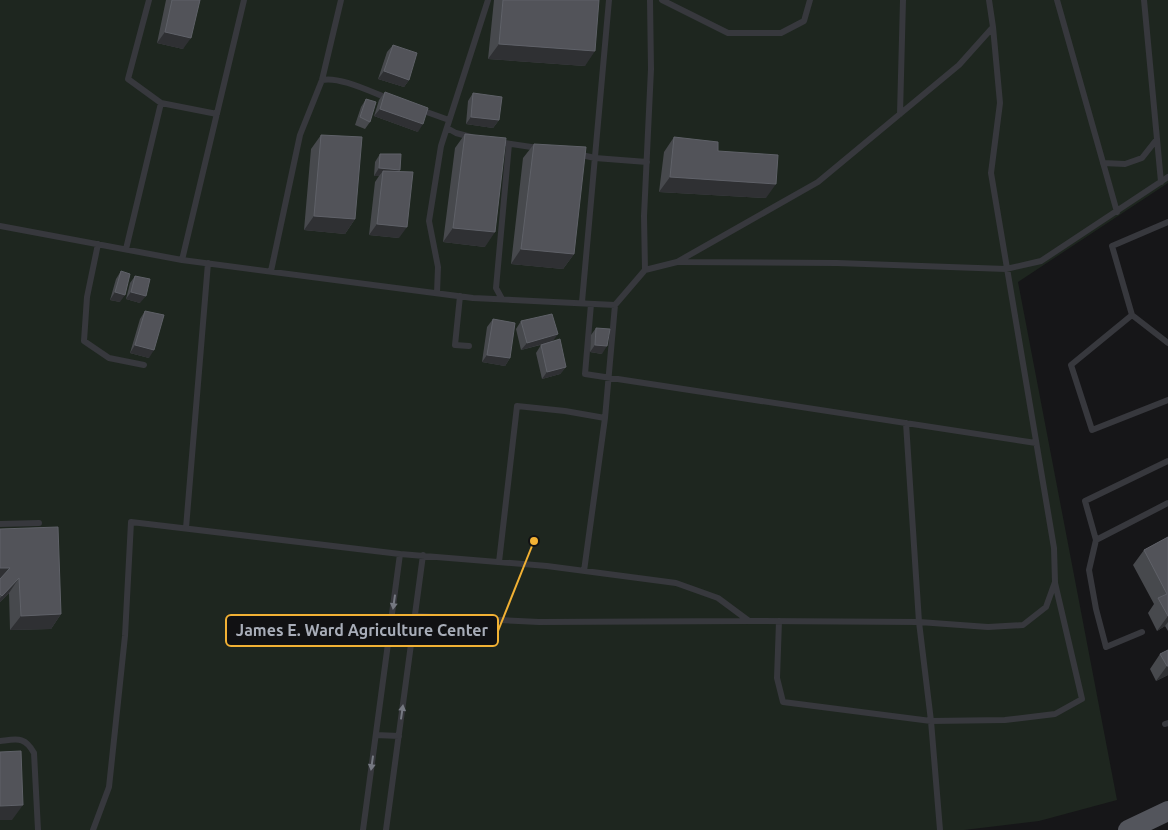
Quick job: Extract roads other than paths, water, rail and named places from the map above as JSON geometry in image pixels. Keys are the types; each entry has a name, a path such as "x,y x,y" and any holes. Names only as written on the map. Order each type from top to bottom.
{"main road":[{"path":"1128,830 1168,812"}],"lane":[{"path":"149,0 128,79 161,103 217,114"},
{"path":"182,260 244,0"},
{"path":"271,271 300,135 322,80 341,0"},
{"path":"437,293 438,267 428,221 441,146 488,0"},
{"path":"582,302 609,0"},
{"path":"645,270 644,216 651,69 650,0"},
{"path":"662,0 728,33 782,33 804,21 810,0"},
{"path":"900,114 903,0"},
{"path":"779,621 777,678 783,702 931,721 1005,720 1055,714 1082,699 1055,582 1054,548 991,173 1000,103 989,0"},
{"path":"1057,0 1117,212"},
{"path":"1144,0 1161,182"},
{"path":"677,262 818,182 959,65 993,27"},
{"path":"322,80 328,78 339,80 394,100"},
{"path":"126,249 161,103"},
{"path":"412,107 449,120"},
{"path":"447,128 456,133 477,138"},
{"path":"1103,163 1125,164 1142,158 1157,139"},
{"path":"494,142 546,150"},
{"path":"502,299 496,288 509,144"},
{"path":"574,154 595,158 647,162"},
{"path":"584,571 610,378 615,305 645,270 677,262 837,262 1006,269 1041,261 1168,177"},
{"path":"1168,222 1112,246 1132,315 1168,343"},
{"path":"0,226 182,260 460,296 615,305"},
{"path":"98,244 87,297 84,342 109,358 144,365"},
{"path":"186,528 208,263"},
{"path":"460,296 455,345 470,346"},
{"path":"591,304 585,374 1036,444"},
{"path":"1132,315 1071,365 1092,430 1168,400"},
{"path":"499,562 517,406 605,418"},
{"path":"906,423 919,622 931,721 940,830"},
{"path":"1142,632 1106,647 1096,609 1089,570 1096,540 1085,501 1168,461"},
{"path":"1096,540 1168,503"},
{"path":"93,830 109,787 124,636 131,522 400,554 499,562 676,583 718,598 748,621"},
{"path":"0,524 39,523"},
{"path":"363,830 400,554"},
{"path":"386,830 423,555"},
{"path":"416,616 540,622 919,622 988,627 1024,625 1046,607 1055,582"},
{"path":"376,735 399,736"},
{"path":"0,741 23,740 28,743 34,753 38,830"}],"place":[{"name":"James E. Ward Agriculture Center","path":"534,541"}]}
